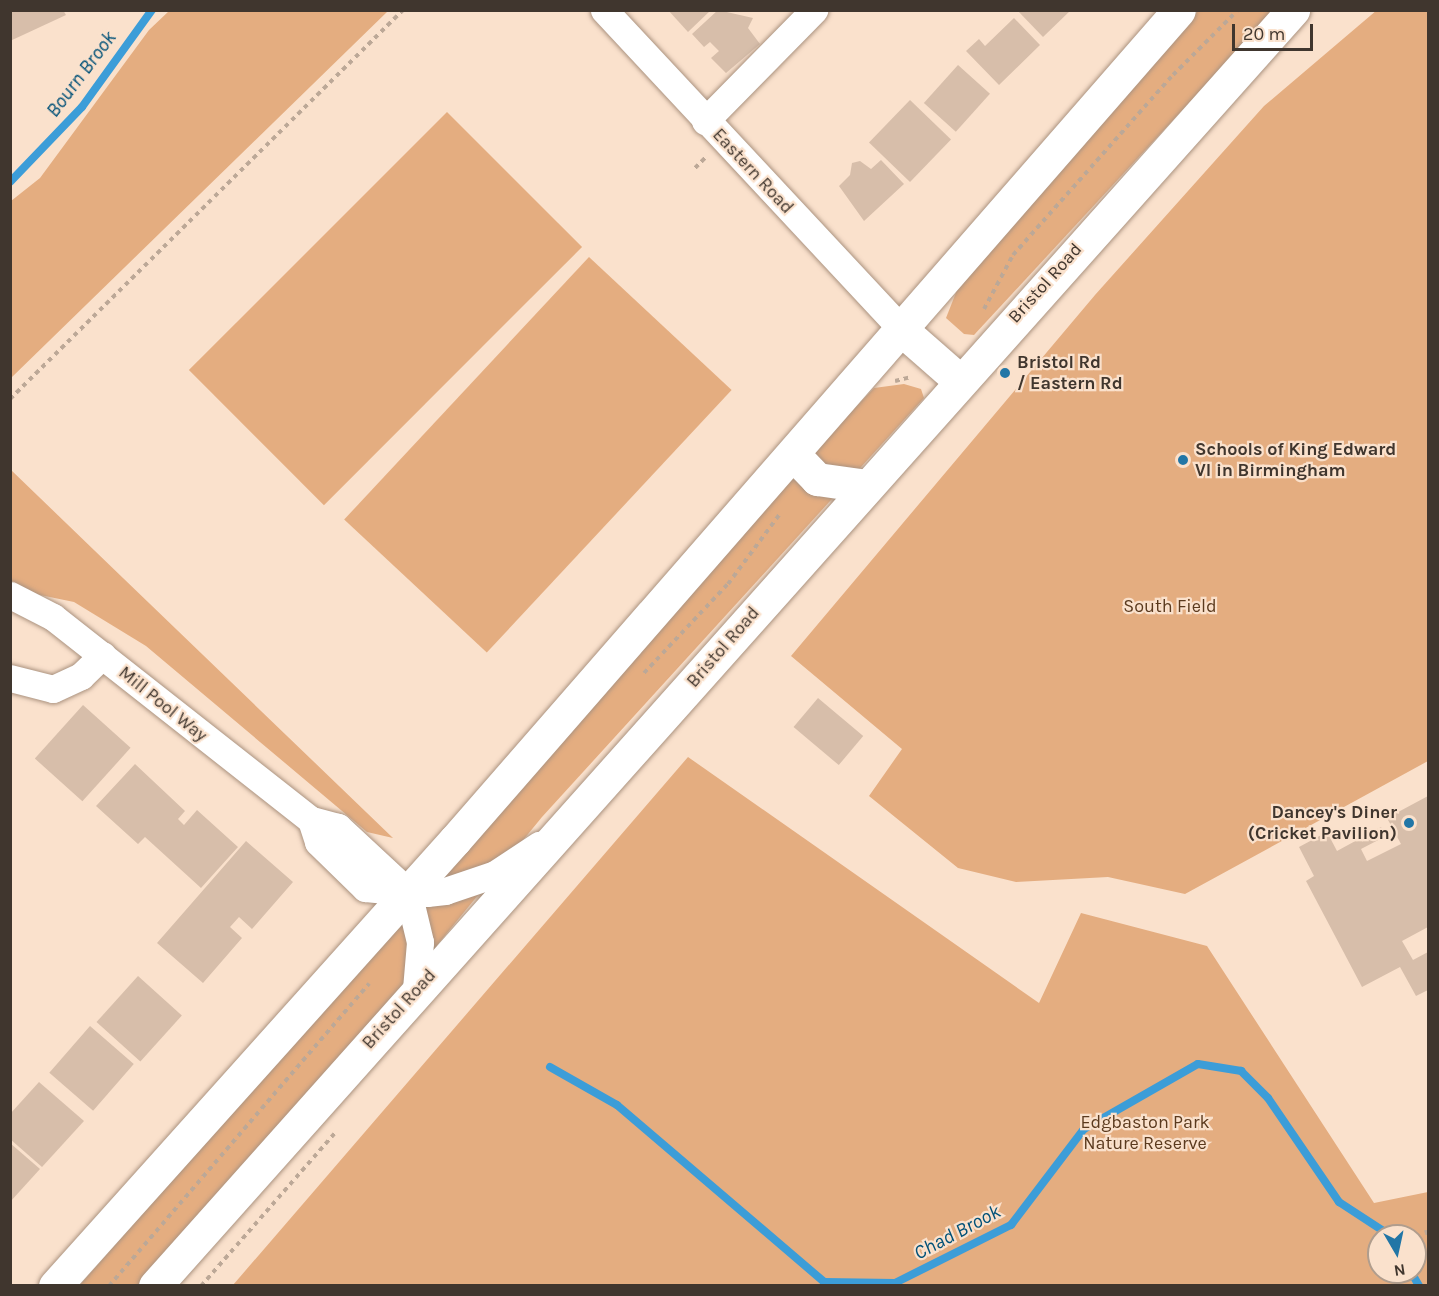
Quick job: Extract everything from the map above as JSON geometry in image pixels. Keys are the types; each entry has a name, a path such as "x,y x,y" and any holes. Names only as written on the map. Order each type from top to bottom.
{"highway":[{"path":"55,1286 408,892 903,331 1179,10"},
{"name":"Bristol Road","path":"155,1286 416,989 866,486 951,372 1293,10"},
{"path":"903,331 951,372"},
{"path":"793,454 817,479 866,486"}],"street":[{"name":"Eastern Road","path":"604,10 903,331"},
{"path":"705,121 814,10"},
{"name":"Mill Pool Way","path":"10,595 53,617 311,820 318,842 365,888 408,892"},
{"path":"10,678 53,688 81,676 103,655"},
{"path":"416,989 420,942 408,892 445,891 484,879 558,832"}],"path":[{"path":"10,399 403,10"},
{"path":"980,316 1013,255 1173,75 1238,10"},
{"path":"890,383 951,372"},
{"path":"638,679 728,584 784,506"},
{"path":"109,1286 376,975"}],"green space":[{"name":"South Field","path":"1377,10 1428,11 1428,761 1185,894 1108,877 1016,882 958,868 869,796 902,749 791,656 1095,295 1264,106"},
{"path":"169,11 388,11 11,378 11,201 40,178 149,30"},
{"path":"1198,11 1274,11 974,335 964,334 946,318 957,290"},
{"path":"447,112 582,247 324,505 189,370"},
{"path":"589,257 732,390 487,653 344,520"},
{"path":"904,384 921,389 924,398 542,817 384,1010 138,1285 79,1286 777,490 874,388"},
{"path":"10,469 393,838 367,832 146,646 74,602 11,589"},
{"name":"Edgbaston Park Nature Reserve","path":"688,757 1039,1003 1081,913 1207,946 1374,1203 1428,1192 1428,1285 1419,1284 1427,1284 1427,1224 1367,1224 1367,1284 1418,1285 233,1285"}],"building":[{"path":"10,10 63,10 66,15 10,41"},
{"path":"668,10 711,10 688,32"},
{"path":"718,10 753,18 748,28 760,44 726,73 711,58 719,51 710,42 704,47 692,34"},
{"path":"1017,10 1071,10 1043,37"},
{"path":"1014,18 1040,45 999,85 966,51 979,39 985,46"},
{"path":"958,65 990,94 956,132 924,103"},
{"path":"910,100 951,140 910,182 869,142"},
{"path":"881,160 904,184 864,221 839,186 850,175 852,163 860,161 871,169"},
{"path":"818,698 863,736 839,765 794,727"},
{"path":"83,705 131,748 82,801 35,759"},
{"path":"135,764 185,811 178,819 184,825 197,810 238,847 201,888 145,837 138,844 96,806"},
{"path":"1428,796 1428,927 1402,941 1413,960 1428,952 1428,990 1416,996 1400,967 1362,987 1306,881 1314,876 1299,847 1327,832 1337,851 1381,827 1386,836 1361,849 1367,861 1401,844 1387,818"},
{"path":"246,841 293,882 252,929 239,917 230,927 242,938 203,983 157,943"},
{"path":"138,976 182,1015 140,1062 97,1022"},
{"path":"90,1026 134,1064 93,1111 49,1073"},
{"path":"39,1082 84,1121 42,1167 10,1139 10,1114"},
{"path":"10,1143 40,1169 10,1202"}],"waterway":[{"name":"Bourn Brook","path":"10,182 82,107 152,10"},
{"name":"Chad Brook","path":"550,1067 617,1105 824,1282 895,1283 1011,1225 1084,1129 1198,1064 1241,1071 1268,1098 1339,1202 1373,1224"}],"place":[{"name":"Bristol Rd / Eastern Rd","path":"1005,373"},
{"name":"Schools of King Edward VI in Birmingham","path":"1183,460"},
{"name":"Dancey's Diner (Cricket Pavilion)","path":"1409,823"}]}
